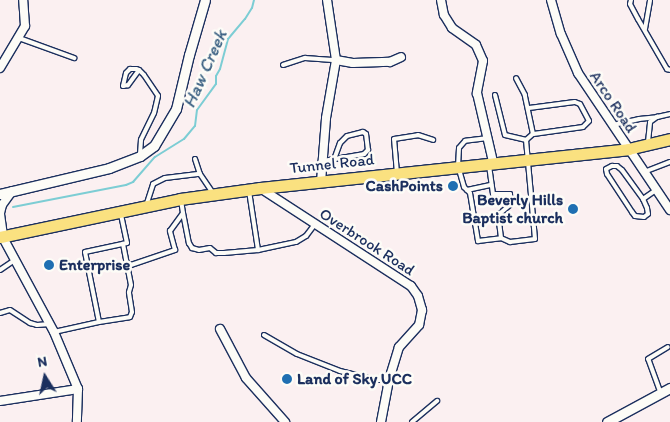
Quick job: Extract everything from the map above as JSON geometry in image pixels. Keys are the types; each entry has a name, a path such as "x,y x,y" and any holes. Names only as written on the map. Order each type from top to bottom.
{"main road":[{"name":"Tunnel Road","path":"1,235 146,205 254,188 628,149 670,139"}],"street":[{"path":"0,68 26,26 23,0"},
{"path":"0,194 109,168 140,156 154,146 176,110 205,0"},
{"path":"321,182 326,118 336,60 327,0"},
{"path":"441,0 444,16 452,28 476,44 483,62 477,93 488,138 491,162"},
{"name":"Arco Road","path":"551,0 570,58 612,125 670,210"},
{"path":"336,60 353,63 390,62 401,57"},
{"name":"Overbrook Road","path":"254,188 315,224 411,286 418,296 422,310 419,325 399,347 389,380 381,422"},
{"path":"13,191 2,205 0,214 1,235 50,324 78,389 77,422"},
{"path":"220,329 246,378 285,422"},
{"path":"610,422 670,388"},
{"path":"0,401 78,389"}],"lane":[{"path":"631,0 630,4 667,70 670,70"},
{"path":"644,29 650,0"},
{"path":"19,38 74,58"},
{"path":"283,65 305,58 336,60"},
{"path":"140,70 128,85 123,86 126,73 130,69 140,70 158,96 154,113 141,140 140,156"},
{"path":"516,78 522,84 529,108 533,134"},
{"path":"496,95 501,127 505,134 526,140"},
{"path":"526,140 533,134 583,127 589,121 580,104 575,102 529,108"},
{"path":"612,125 638,118 670,114"},
{"path":"648,144 650,122 656,117"},
{"path":"323,161 335,157 364,154 368,150 366,134 363,132 347,136 340,143 335,157"},
{"path":"397,173 394,139 418,135 433,140"},
{"path":"488,138 462,143 458,148 458,166 467,190 470,193 476,241 501,238 510,242 535,239 526,140"},
{"path":"195,159 200,174 213,194"},
{"path":"491,162 493,194 506,192 510,194 511,204 498,215 501,238"},
{"path":"644,172 670,162"},
{"path":"617,166 622,170 643,199 648,214 640,218 632,212 607,174 606,169 617,166"},
{"path":"146,205 153,184 165,178 200,174"},
{"path":"467,190 492,185"},
{"path":"254,188 258,250"},
{"path":"643,199 656,190"},
{"path":"180,199 189,243 192,248 199,250 210,248 216,253 224,253 258,250 296,242 306,236 315,224"},
{"path":"54,332 130,317 132,312 129,292 131,284 120,210"},
{"path":"128,266 175,250 170,231 183,213"},
{"path":"99,322 85,252 125,244"},
{"path":"0,270 15,260"},
{"path":"0,313 10,310 30,323 38,325 50,324"},
{"path":"264,335 297,354 340,371 375,380 389,380"},
{"path":"661,394 648,359 668,347"},
{"path":"412,422 437,401"}],"waterway":[{"name":"Haw Creek","path":"13,207 126,185 133,182 155,157 184,139 195,126 197,110 216,84 216,76 220,69 228,39 245,19 252,8 254,0"}],"place":[{"name":"CashPoints","path":"453,186"},
{"name":"Beverly Hills Baptist church","path":"573,209"},
{"name":"Enterprise","path":"49,265"},
{"name":"Land of Sky UCC","path":"287,379"}]}
